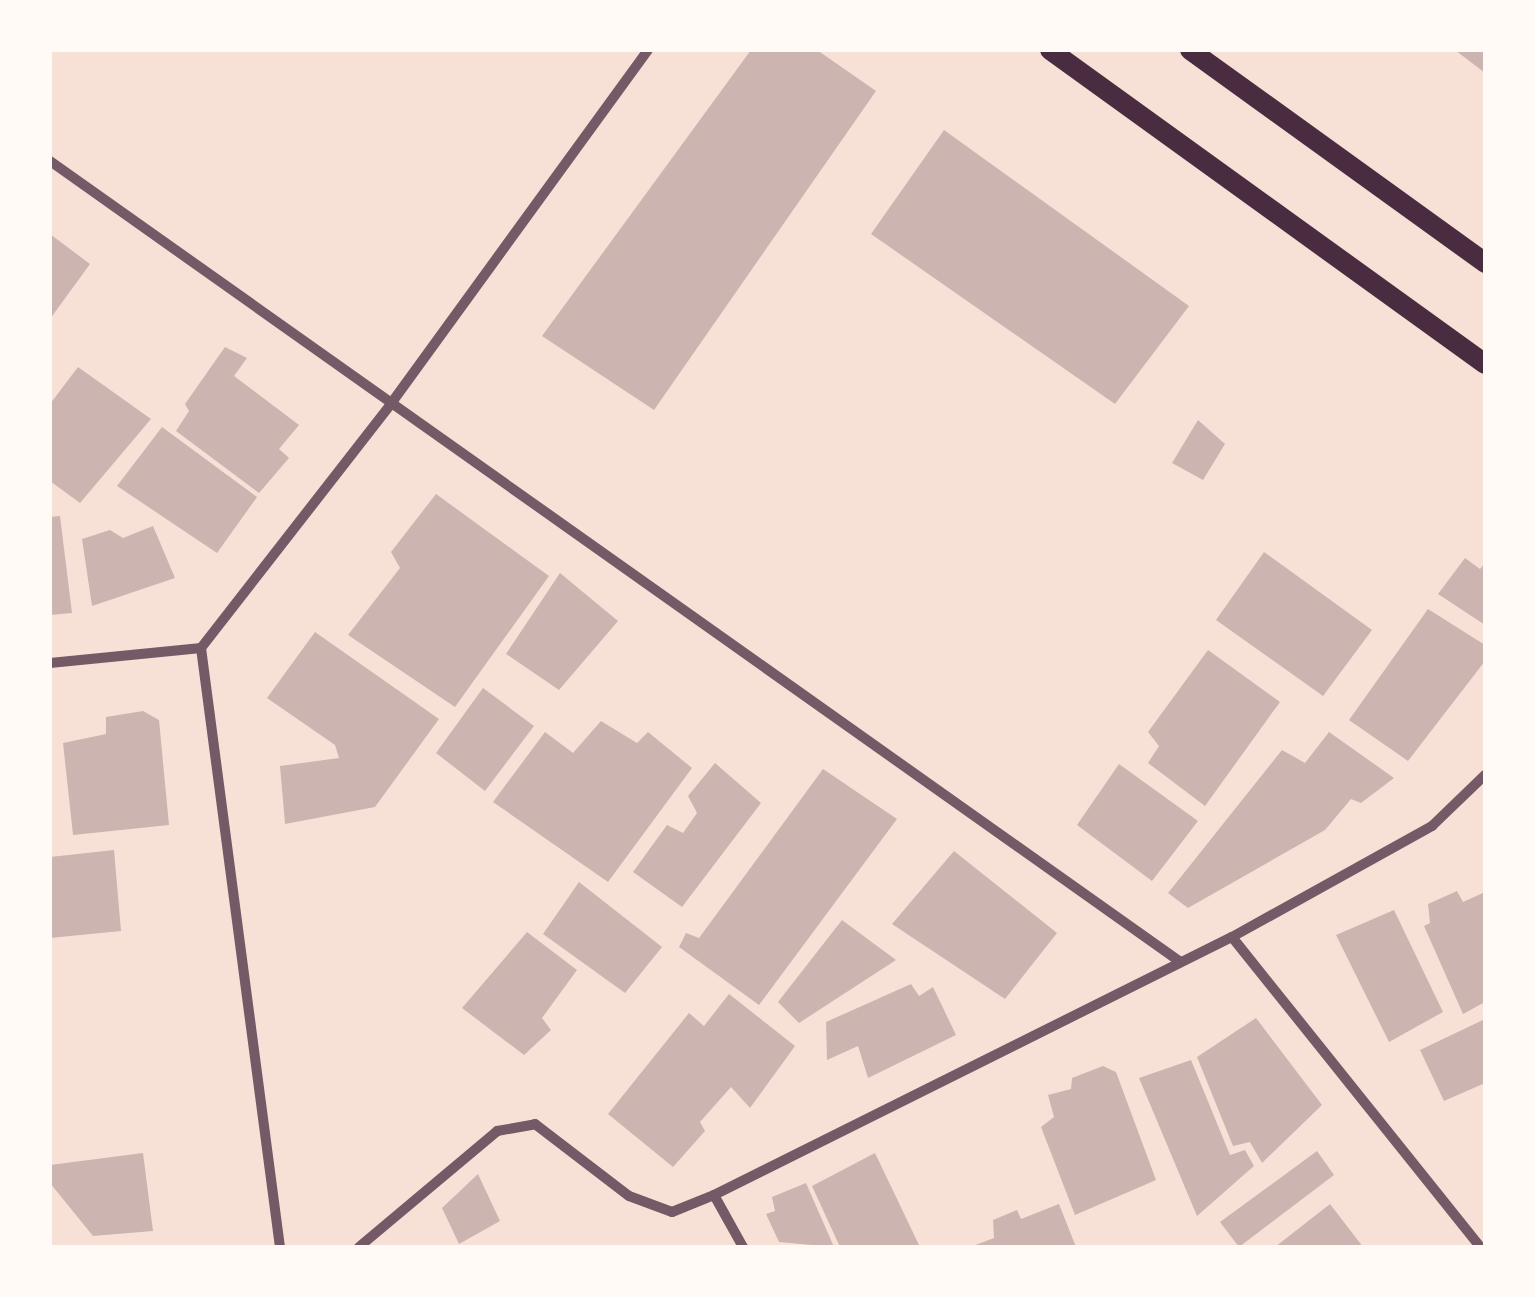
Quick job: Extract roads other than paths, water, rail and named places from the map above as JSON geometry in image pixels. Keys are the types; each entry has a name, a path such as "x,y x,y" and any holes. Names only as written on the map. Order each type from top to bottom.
{"main road":[{"path":"1050,50 1485,364"},
{"path":"1190,50 1485,263"}],"street":[{"path":"280,1247 201,648 390,405 648,50"},
{"path":"50,161 1179,961"},
{"path":"50,663 201,648"},
{"path":"359,1247 497,1131 535,1124 629,1196 672,1212 714,1195 1232,937 1432,826 1485,775"},
{"path":"1232,937 1480,1247"},
{"path":"714,1195 743,1247"}]}
